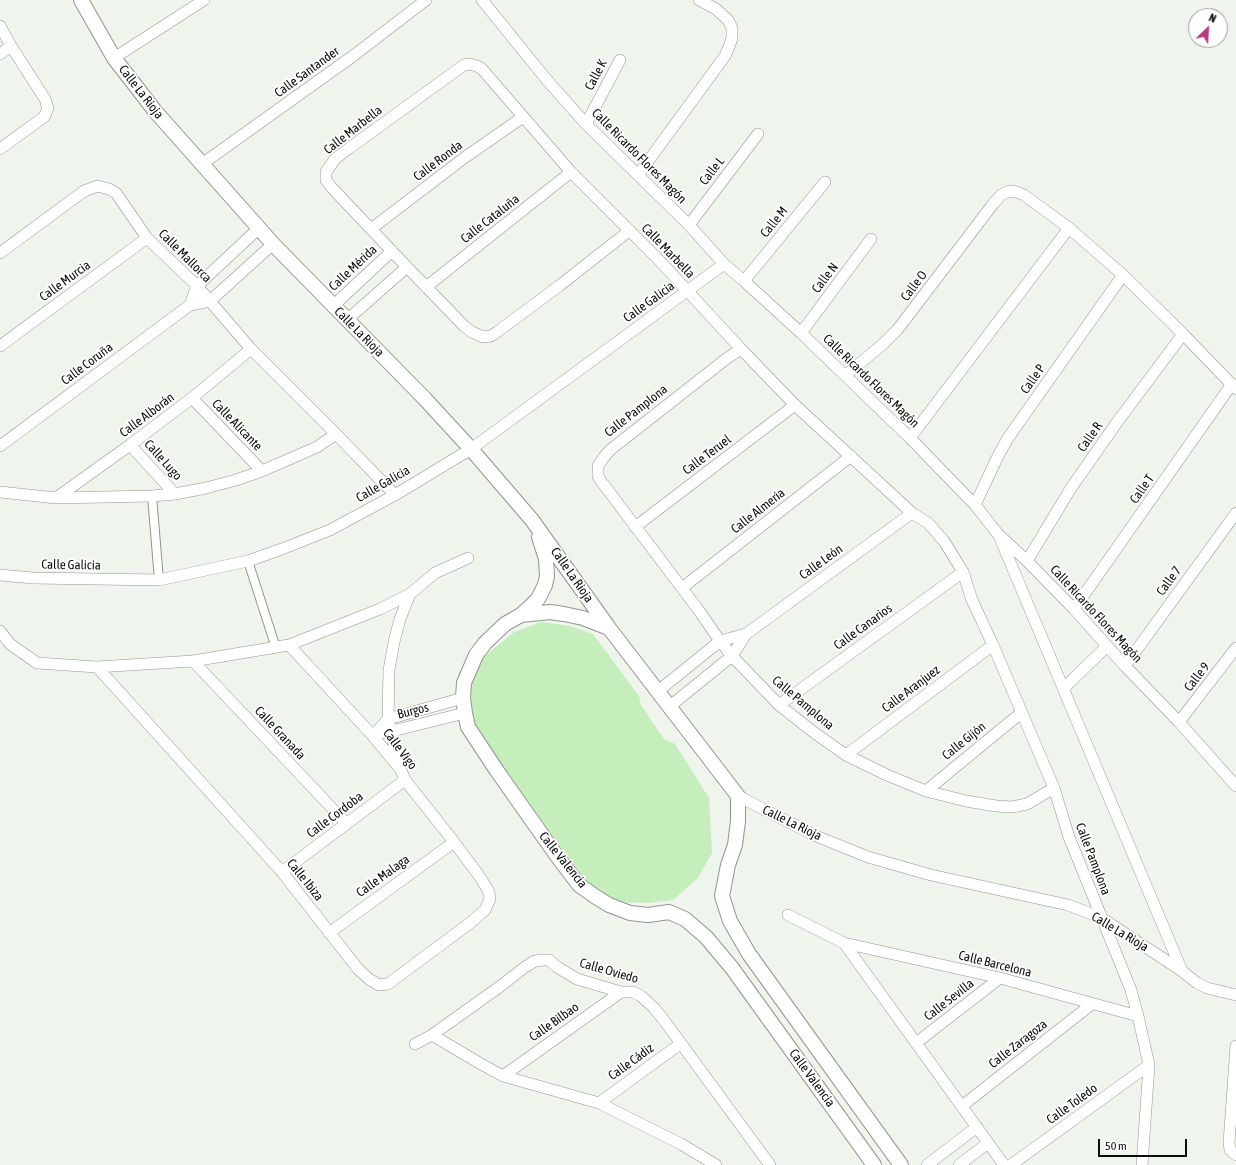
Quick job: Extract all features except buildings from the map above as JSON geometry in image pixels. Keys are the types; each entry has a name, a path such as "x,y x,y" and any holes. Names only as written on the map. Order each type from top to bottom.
{"street":[{"name":"Calle La Rioja","path":"81,0 114,58 155,111 273,244 425,399 471,449 532,520 657,692 738,796 816,836 868,857 931,875 1068,905 1100,917 1182,971"},
{"path":"114,58 204,0"},
{"name":"Calle Ricardo Flores Magón","path":"483,0 546,79 586,124 689,225 724,264 846,375 910,438 975,505 998,534 1074,609 1106,646 1235,783"},
{"path":"638,175 725,56 729,47 732,38 732,28 728,20 716,9 699,0"},
{"name":"Calle Santander","path":"202,164 353,56 424,1"},
{"path":"0,26 45,99 48,108 44,117 0,148"},
{"path":"0,54 11,46"},
{"name":"Calle K","path":"586,124 620,60"},
{"name":"Calle Marbella","path":"629,230 498,332 491,336 483,337 468,329 406,267 332,188 326,180 326,172 335,159 348,148 464,65 470,64 476,66 482,69 571,172 629,230 658,259 741,349"},
{"name":"Calle Ronda","path":"371,229 464,158 523,117"},
{"name":"Calle L","path":"689,225 758,134"},
{"name":"Calle Cataluña","path":"426,287 571,172"},
{"name":"Calle M","path":"744,281 825,182"},
{"name":"Calle Mallorca","path":"0,253 84,191 98,186 116,193 147,238 197,286 251,349 395,494"},
{"name":"Calle O","path":"846,375 883,344 898,329 993,204 1002,195 1009,191 1024,195 1069,228 1123,275 1234,387"},
{"path":"190,305 197,286 259,228"},
{"path":"910,438 1069,228"},
{"name":"Calle Murcia","path":"0,346 147,238"},
{"name":"Calle N","path":"801,333 871,239"},
{"path":"210,301 273,244"},
{"name":"Calle Mérida","path":"333,306 392,251"},
{"name":"Calle Galicia","path":"0,574 33,578 159,580 248,561 330,530 471,449 724,264"},
{"path":"347,320 406,267"},
{"name":"Calle P","path":"975,505 1008,438 1123,275"},
{"name":"Calle Coruña","path":"0,446 190,305 210,301"},
{"name":"Calle R","path":"1027,561 1071,488 1183,334"},
{"name":"Calle Alborán","path":"56,498 192,398 251,349"},
{"name":"Calle Pamplona","path":"1054,788 1027,804 1012,807 966,801 926,791 887,774 846,755 816,734 779,705 732,656 601,481 598,476 598,466 610,450 726,358 741,349 795,405 912,513 928,523 944,541 963,572 972,600 993,645 1054,788 1069,837 1100,917"},
{"name":"Calle T","path":"1074,609 1234,387"},
{"name":"Calle Alicante","path":"192,398 262,471"},
{"name":"Calle Teruel","path":"635,527 795,405"},
{"path":"0,492 56,498 152,496 174,494 206,488 262,471 317,447 336,434"},
{"name":"Calle Lugo","path":"130,445 174,494"},
{"name":"Calle Almeria","path":"682,588 851,456"},
{"path":"152,496 159,580"},
{"name":"Calle León","path":"657,692 720,641 746,634 912,513"},
{"name":"Calle 7","path":"1125,666 1236,513"},
{"name":"Calle Valencia","path":"532,520 546,559 547,576 545,585 538,599 521,615 505,624 485,643 476,655 464,683 463,698 468,727 485,754 579,885 609,905 630,913 648,915 670,912 685,919 706,937 732,968 874,1165"},
{"path":"998,534 1182,971 1197,983 1207,988 1236,995"},
{"path":"0,631 10,644 37,663 96,667 193,661 289,645 380,609 410,594 436,573 468,558"},
{"path":"248,561 276,648"},
{"name":"Calle Canarios","path":"779,705 963,572"},
{"path":"403,775 388,719 389,670 400,619 410,594"},
{"path":"521,615 550,612 564,614 583,618 610,628"},
{"name":"Calle León","path":"669,707 732,656 746,634"},
{"name":"Calle Vigo","path":"289,645 373,736 480,877"},
{"name":"Calle Aranjuez","path":"846,755 993,645"},
{"path":"1064,688 1106,646"},
{"name":"Calle 9","path":"1179,722 1236,648"},
{"name":"Calle Granada","path":"193,661 346,823"},
{"name":"Calle Ibiza","path":"96,667 282,872 358,969 369,979 379,985 388,984 470,923 485,910 490,899 489,892 480,877"},
{"name":"Burgos","path":"373,736 388,719 463,698"},
{"name":"Burgos","path":"373,736 465,713"},
{"name":"Calle Gijón","path":"926,791 1021,713"},
{"name":"Calle Cordoba","path":"282,872 346,823 403,775"},
{"name":"Calle Valencia","path":"738,796 738,821 735,845 728,865 722,896 730,921 749,954 901,1165"},
{"name":"Calle Malaga","path":"329,933 454,842"},
{"name":"Calle Barcelona","path":"788,915 844,944 1000,978 1138,1016"},
{"path":"1100,917 1131,990 1149,1065 1142,1165"},
{"name":"Calle Barcelona","path":"844,944 1004,1165"},
{"path":"732,968 749,954"},
{"name":"Calle Oviedo","path":"415,1044 432,1035 525,967 535,961 549,960 577,979 621,992 633,992 641,996 654,1008 770,1165"},
{"name":"Calle Sevilla","path":"916,1043 1000,978"},
{"name":"Calle Bilbao","path":"503,1076 621,992"},
{"name":"Calle Zaragoza","path":"962,1106 1092,1004"},
{"path":"432,1035 503,1076 599,1103 681,1144 716,1165"},
{"name":"Calle Cádiz","path":"599,1103 680,1044"},
{"path":"1236,1046 1229,1143 1230,1150 1236,1155"},
{"name":"Calle Toledo","path":"1011,1165 1149,1065"},
{"path":"927,1165 977,1127"},
{"path":"959,1165 988,1143"}],"green space":[{"path":"541,622 570,626 593,634 639,696 641,705 664,739 675,744 709,798 712,853 697,879 673,900 649,903 618,902 590,886 471,724 466,687 484,657 514,632"}]}
